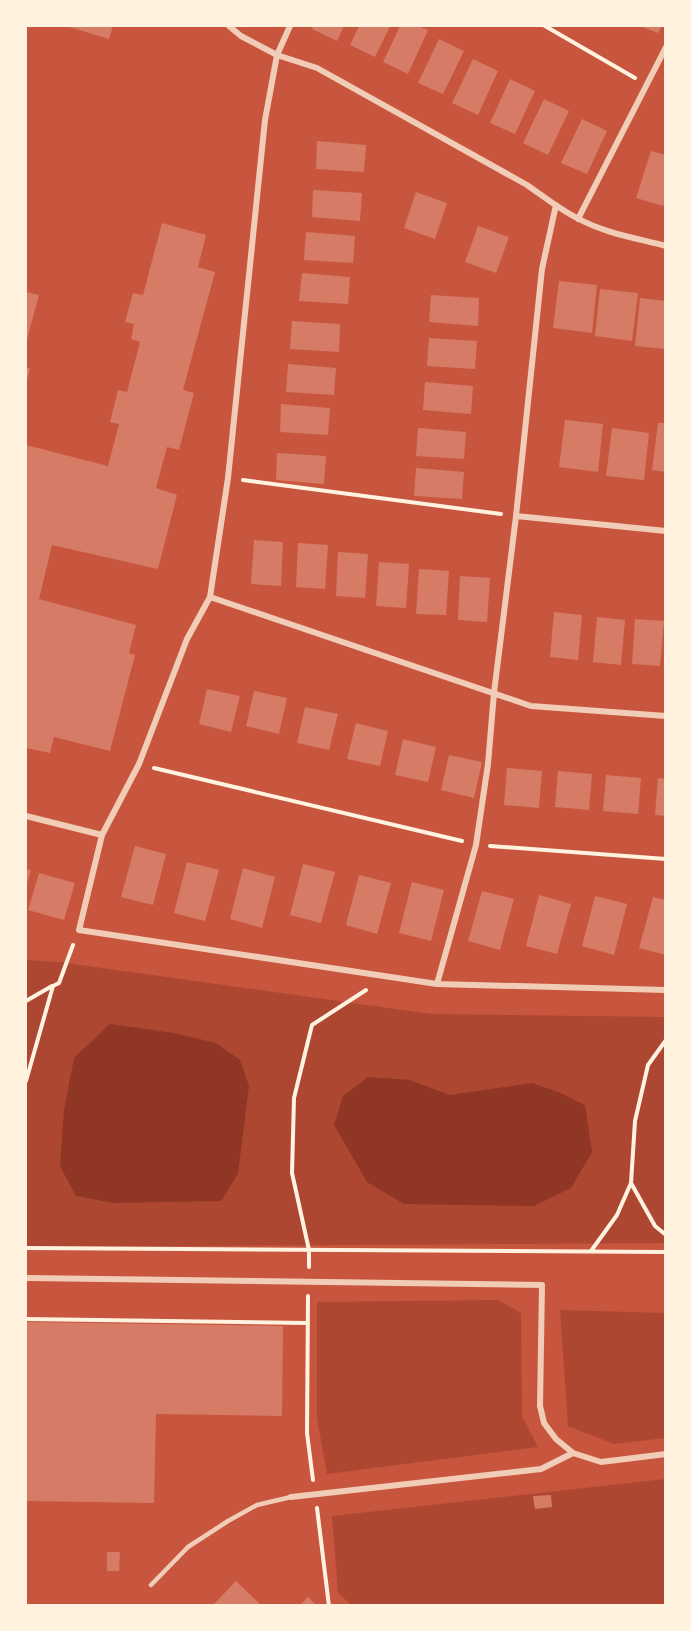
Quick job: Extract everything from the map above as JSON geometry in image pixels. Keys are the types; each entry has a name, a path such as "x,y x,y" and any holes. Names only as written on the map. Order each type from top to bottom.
{"street":[{"path":"229,26 241,36 277,55 316,68 527,185 578,219 606,230 666,246"},
{"path":"290,26 277,55 265,120 228,478 210,597 187,639 139,764 102,835 79,930 437,984 666,990"},
{"path":"578,219 666,47"},
{"path":"437,984 476,845 488,764 542,269 555,205"},
{"path":"516,516 666,531"},
{"path":"210,597 531,706 666,716"},
{"path":"26,816 102,835"},
{"path":"26,1278 542,1285 540,1406 544,1423 556,1439 573,1453 601,1462 666,1454"},
{"path":"291,1497 541,1469 573,1453"}],"lane":[{"path":"151,1585 188,1547 228,1521 257,1505 291,1497"}],"path":[{"path":"545,26 646,84"},
{"path":"228,478 516,516"},
{"path":"139,764 476,845 666,859"},
{"path":"26,1001 59,982 79,930"},
{"path":"329,1605 307,1433 309,1250 292,1173 294,1098 312,1025 388,976"},
{"path":"26,1081 53,986"},
{"path":"590,1252 617,1215 631,1183 634,1121 648,1065 666,1040"},
{"path":"631,1183 655,1226 666,1235"},
{"path":"26,1248 666,1252"},
{"path":"26,1319 308,1323"}],"shaded area":[{"path":"26,960 59,962 432,1014 665,1017 665,1243 26,1247"},
{"path":"110,1024 174,1033 216,1043 240,1060 249,1086 238,1174 221,1201 113,1203 76,1196 60,1166 64,1110 74,1058"},
{"path":"368,1077 410,1080 450,1095 532,1083 561,1093 585,1105 592,1152 571,1188 534,1206 404,1204 367,1182 334,1125 343,1096"},
{"path":"498,1300 521,1313 522,1416 538,1447 327,1474 317,1418 317,1302"},
{"path":"560,1310 665,1313 665,1438 614,1444 568,1426"},
{"path":"665,1479 665,1605 351,1605 338,1592 332,1516"}],"building":[{"path":"66,26 113,26 109,39"},
{"path":"313,26 344,26 337,41 312,29"},
{"path":"359,26 390,26 375,57 350,45"},
{"path":"400,26 418,26 428,30 408,74 383,62"},
{"path":"640,26 662,26 658,33"},
{"path":"439,39 464,51 443,94 418,83"},
{"path":"473,59 498,71 478,115 452,103"},
{"path":"510,79 535,91 515,134 490,123"},
{"path":"544,99 569,111 548,155 523,143"},
{"path":"582,119 607,131 587,174 561,163"},
{"path":"317,141 366,145 364,172 316,169"},
{"path":"651,151 666,155 666,200 663,206 636,198"},
{"path":"313,190 362,193 360,221 312,217"},
{"path":"416,192 447,203 435,239 404,228"},
{"path":"162,223 206,235 198,267 215,272 183,390 194,393 179,450 167,447 156,488 177,495 158,569 52,545 39,599 136,625 129,653 135,655 110,751 54,737 50,753 26,748 26,445 108,466 119,424 110,422 118,390 127,392 140,342 131,339 134,324 125,322 133,293 143,295"},
{"path":"478,226 509,237 496,273 465,262"},
{"path":"306,232 355,236 353,263 304,260"},
{"path":"302,273 350,277 348,304 299,301"},
{"path":"559,281 597,285 592,333 553,328"},
{"path":"600,289 638,293 632,341 595,336"},
{"path":"26,292 39,295 26,343"},
{"path":"431,295 479,298 478,326 429,322"},
{"path":"640,298 666,301 666,349 635,346"},
{"path":"292,321 340,324 339,352 290,349"},
{"path":"429,338 477,341 475,369 427,366"},
{"path":"288,364 336,368 334,395 286,392"},
{"path":"26,367 30,369 26,383"},
{"path":"425,382 473,386 471,414 423,410"},
{"path":"281,404 330,408 328,435 280,432"},
{"path":"565,420 603,424 598,472 559,467"},
{"path":"658,423 666,423 666,472 652,470"},
{"path":"418,428 466,432 464,459 416,456"},
{"path":"612,428 649,433 644,480 606,476"},
{"path":"277,453 326,456 324,484 276,480"},
{"path":"416,468 464,472 462,499 414,496"},
{"path":"254,540 283,542 281,586 251,584"},
{"path":"298,543 328,545 325,589 296,587"},
{"path":"338,552 368,554 365,598 336,596"},
{"path":"379,562 409,564 406,608 376,606"},
{"path":"419,569 449,571 446,615 416,614"},
{"path":"460,576 490,578 487,622 458,620"},
{"path":"554,612 582,615 578,660 550,657"},
{"path":"597,617 625,620 621,665 593,662"},
{"path":"635,619 664,621 660,666 632,664"},
{"path":"207,689 240,696 231,732 199,724"},
{"path":"254,691 287,698 279,734 246,726"},
{"path":"305,707 338,714 329,750 297,743"},
{"path":"356,723 388,731 380,766 347,759"},
{"path":"403,739 436,747 428,782 395,775"},
{"path":"449,755 482,762 474,798 441,790"},
{"path":"507,768 542,771 539,808 504,805"},
{"path":"558,771 592,774 589,810 555,807"},
{"path":"606,775 641,778 638,814 603,811"},
{"path":"658,778 666,779 666,816 655,815"},
{"path":"135,846 166,854 153,905 121,897"},
{"path":"187,862 219,870 205,921 174,913"},
{"path":"303,864 335,872 321,923 290,915"},
{"path":"243,868 275,877 262,928 230,919"},
{"path":"26,869 31,870 26,886"},
{"path":"39,873 75,883 64,920 28,910"},
{"path":"359,875 391,883 377,934 346,925"},
{"path":"412,882 444,890 431,941 399,933"},
{"path":"482,891 514,899 500,950 468,941"},
{"path":"539,895 571,904 557,954 526,946"},
{"path":"595,896 627,904 614,955 582,946"},
{"path":"653,897 666,900 666,955 639,948"},
{"path":"26,1322 283,1326 282,1416 156,1414 154,1503 26,1501"},
{"path":"551,1495 552,1507 535,1509 533,1496"},
{"path":"107,1552 120,1552 119,1571 107,1571"},
{"path":"236,1581 262,1606 212,1606"},
{"path":"308,1597 317,1606 299,1606"}]}
